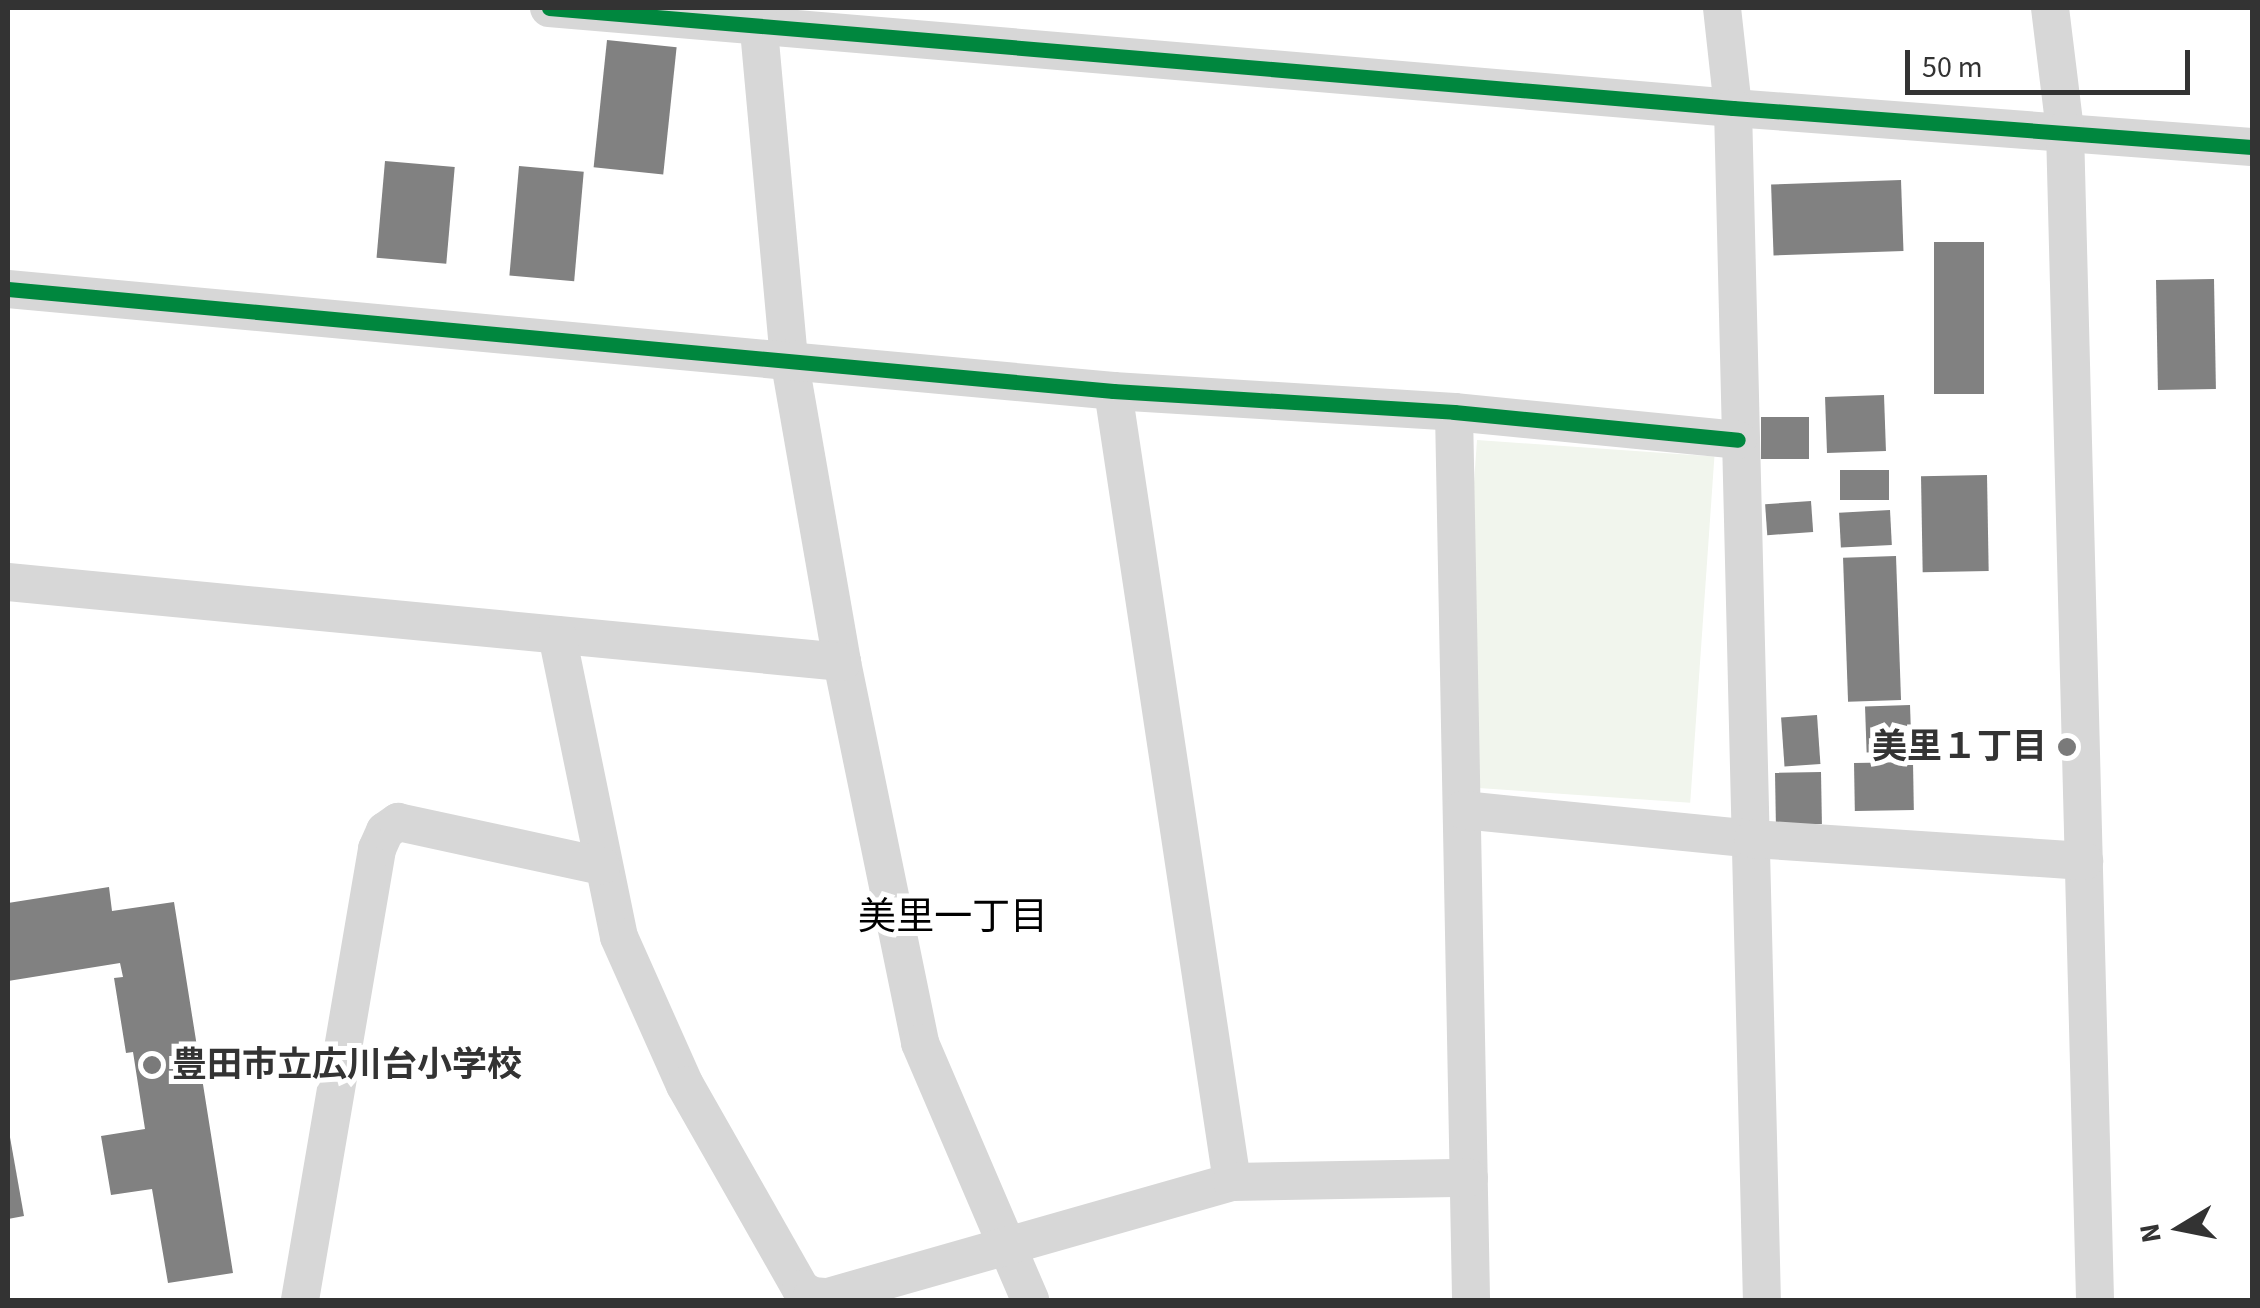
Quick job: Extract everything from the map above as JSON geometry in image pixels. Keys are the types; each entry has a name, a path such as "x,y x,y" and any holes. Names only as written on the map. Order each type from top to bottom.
{"street":[{"path":"549,8 758,17 1733,108 2252,147"},
{"path":"1722,8 1733,108 1738,440 1753,839 1762,1300"},
{"path":"2050,8 2065,130 2095,1300"},
{"path":"758,17 789,358 842,662 920,1043 1030,1300"},
{"path":"8,288 1112,391 1454,412 1738,440"},
{"path":"1112,391 1232,1182"},
{"path":"1454,412 1471,1300"},
{"path":"8,582 842,662"},
{"path":"556,635 618,936 685,1085 801,1289 812,1296 828,1297 1232,1182 1470,1178"},
{"path":"1463,810 1753,839 2084,861"},
{"path":"300,1300 377,849 385,830 398,822 601,866"}],"shaded area":[{"path":"1477,440 1714,457 1690,803 1453,786"}],"building":[{"path":"607,40 677,47 663,175 594,167"},
{"path":"385,161 455,167 446,264 377,258"},
{"path":"519,166 584,172 574,281 509,276"},
{"path":"1901,180 1903,251 1774,255 1771,185"},
{"path":"1934,242 1984,242 1984,394 1934,394"},
{"path":"2214,279 2216,389 2158,390 2156,280"},
{"path":"1884,395 1886,451 1827,453 1825,397"},
{"path":"1761,417 1809,417 1809,459 1761,459"},
{"path":"1840,470 1889,470 1889,500 1840,500"},
{"path":"1987,475 1989,571 1923,572 1921,476"},
{"path":"1811,501 1813,532 1767,535 1765,504"},
{"path":"1890,510 1892,545 1841,548 1839,513"},
{"path":"1896,556 1901,700 1848,702 1843,558"},
{"path":"1910,705 1912,751 1867,753 1865,707"},
{"path":"1817,715 1820,764 1785,766 1781,718"},
{"path":"1913,762 1914,810 1855,811 1854,763"},
{"path":"1821,772 1822,824 1776,825 1775,773"},
{"path":"109,887 112,911 174,902 233,1273 168,1283 152,1189 111,1195 101,1136 145,1129 133,1052 126,1053 114,978 123,977 120,963 8,981 8,903"},
{"path":"8,1126 24,1216 8,1219"}],"cycle path":[{"path":"549,8 1733,108 2252,147"},
{"path":"8,289 1113,391 1454,412 1738,440"}],"place":[{"name":"美里１丁目","path":"2067,747"},
{"name":"豊田市立広川台小学校","path":"152,1065"}],"district":[{"name":"美里一丁目","path":"953,918"}]}
